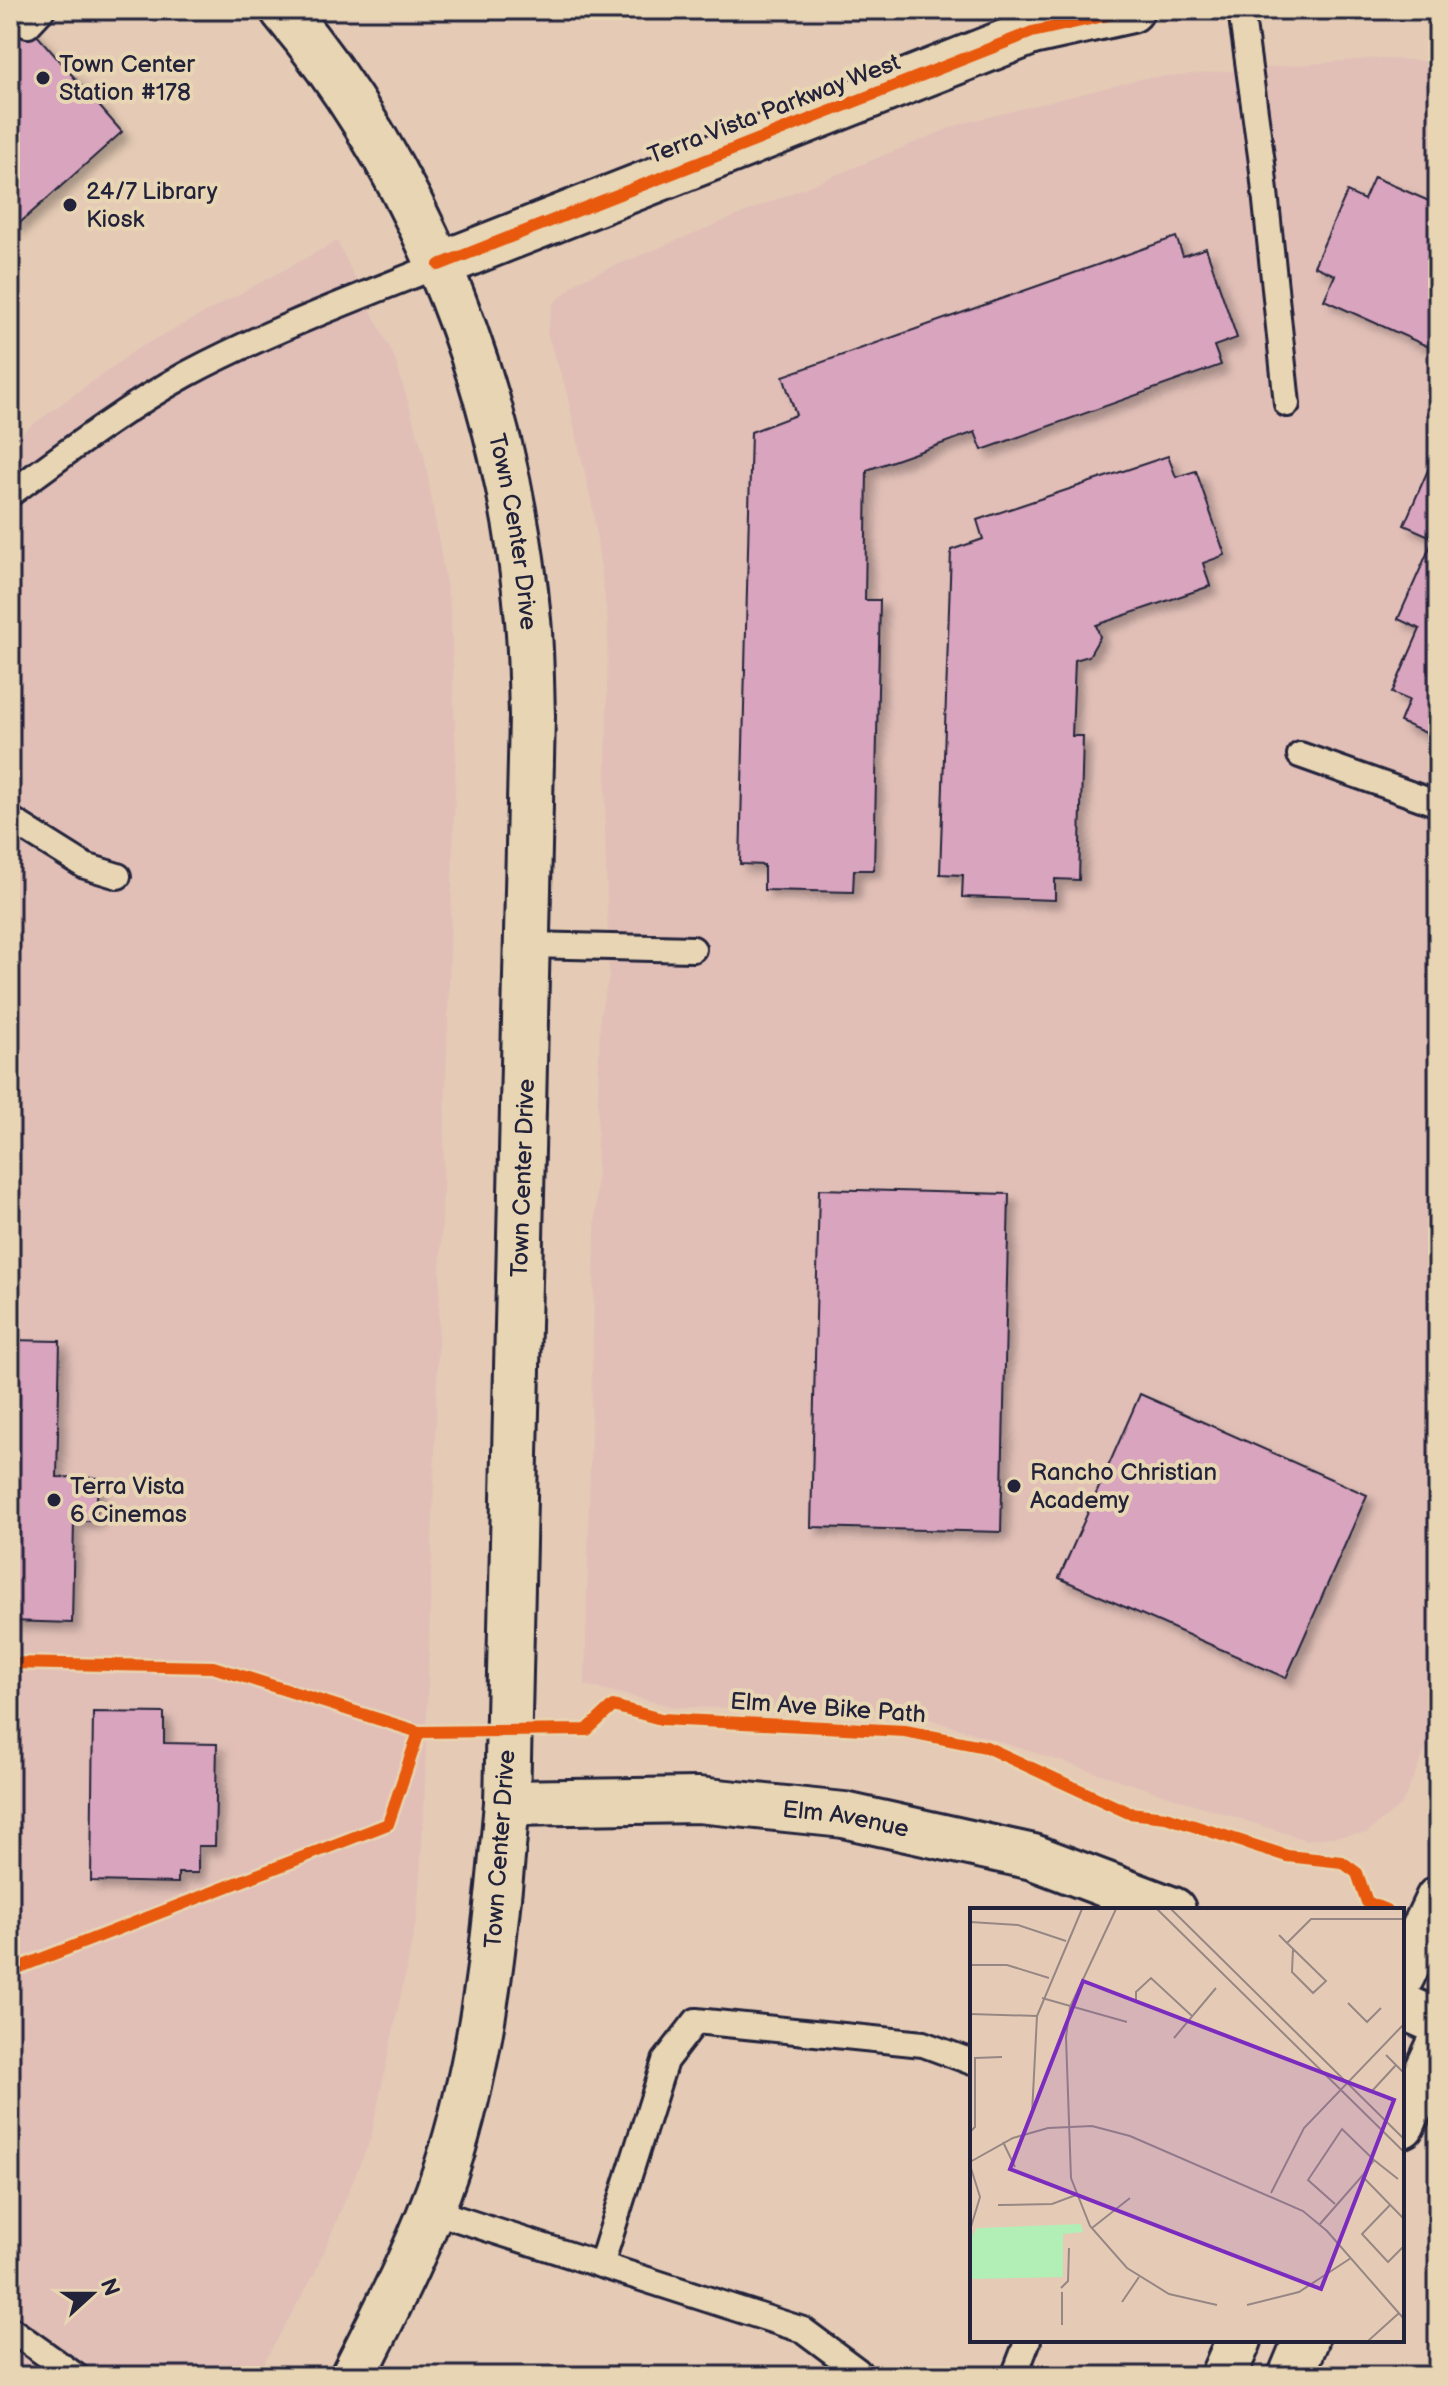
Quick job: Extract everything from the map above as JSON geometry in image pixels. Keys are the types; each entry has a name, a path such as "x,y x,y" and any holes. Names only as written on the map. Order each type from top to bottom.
{"street":[{"name":"Town Center Drive","path":"283,10 338,84 376,145 439,265 497,437 515,526 528,619 532,716 507,1803 492,1966 477,2052 446,2170 404,2276 353,2376"},
{"name":"Terra Vista Parkway West","path":"439,265 1032,32 1131,10"},
{"name":"Elm Avenue","path":"507,1803 698,1800 844,1815 1033,1857 1168,1908"},
{"path":"1404,1972 1438,1899"},
{"path":"1404,2007 1438,2022"},
{"path":"1404,2121 1438,2048"},
{"path":"1223,2376 1238,2342"},
{"path":"1291,2376 1305,2342"}],"lane":[{"path":"1241,10 1262,163 1287,404"},
{"path":"10,494 96,431 187,375 286,327 439,265"},
{"path":"1300,755 1438,804"},
{"path":"10,819 85,866 118,876"},
{"path":"529,945 693,949"},
{"path":"601,2265 665,2061 696,2021 923,2044 970,2061"},
{"path":"430,2210 803,2330 864,2374"},
{"path":"10,2329 76,2376"},
{"path":"1014,2376 1027,2342"}],"shaded area":[{"path":"1379,58 1438,62 1438,1721 1402,1804 1367,1833 1306,1840 904,1711 675,1707 585,1685 600,1014 609,976 605,834 608,623 593,510 565,386 547,333 553,304 578,281 960,124 1145,78"},
{"path":"337,241 395,359 424,454 451,613 456,755 424,1815 417,1918 371,2138 314,2275 256,2376 10,2376 10,441 137,349"}],"building":[{"name":"Town Center Station #178","path":"10,10 15,10 122,132 13,229"},
{"path":"1374,177 1438,205 1438,351 1324,300 1335,275 1314,266 1347,192 1364,200"},
{"path":"1176,237 1183,256 1206,248 1237,338 1214,346 1221,365 982,450 975,432 867,470 865,600 880,600 874,870 854,870 853,892 764,890 764,865 740,864 751,432 796,415 783,376"},
{"path":"1438,447 1438,738 1400,722 1409,700 1392,693 1420,629 1398,619 1434,538 1404,525"},
{"path":"1168,456 1176,477 1196,471 1225,555 1203,563 1210,586 1096,625 1100,637 1089,656 1075,660 1072,736 1083,736 1079,880 1055,879 1055,900 962,897 963,875 940,874 951,550 983,539 977,520"},
{"path":"819,1189 1009,1194 1001,1532 811,1527"},
{"name":"Terra Vista 6 Cinemas","path":"10,1340 60,1341 57,1477 98,1478 96,1521 74,1521 72,1623 10,1621"},
{"path":"1140,1394 1367,1495 1286,1678 1059,1578"},
{"path":"93,1712 164,1713 164,1743 217,1744 215,1846 198,1846 198,1873 178,1873 178,1883 91,1881"}],"cycle path":[{"path":"439,265 1032,32 1131,10"},
{"name":"Elm Ave Bike Path","path":"10,1663 213,1667 419,1732 587,1730 613,1706 661,1719 905,1731 986,1747 1129,1813 1166,1817 1287,1856 1342,1862 1357,1873 1367,1902 1381,1908"},
{"path":"10,1971 388,1824 419,1732"}],"place":[{"name":"Town Center Station #178","path":"43,78"},
{"name":"24/7 Library Kiosk","path":"70,205"},
{"name":"Rancho Christian Academy","path":"1014,1486"},
{"name":"Terra Vista 6 Cinemas","path":"54,1500"}]}
